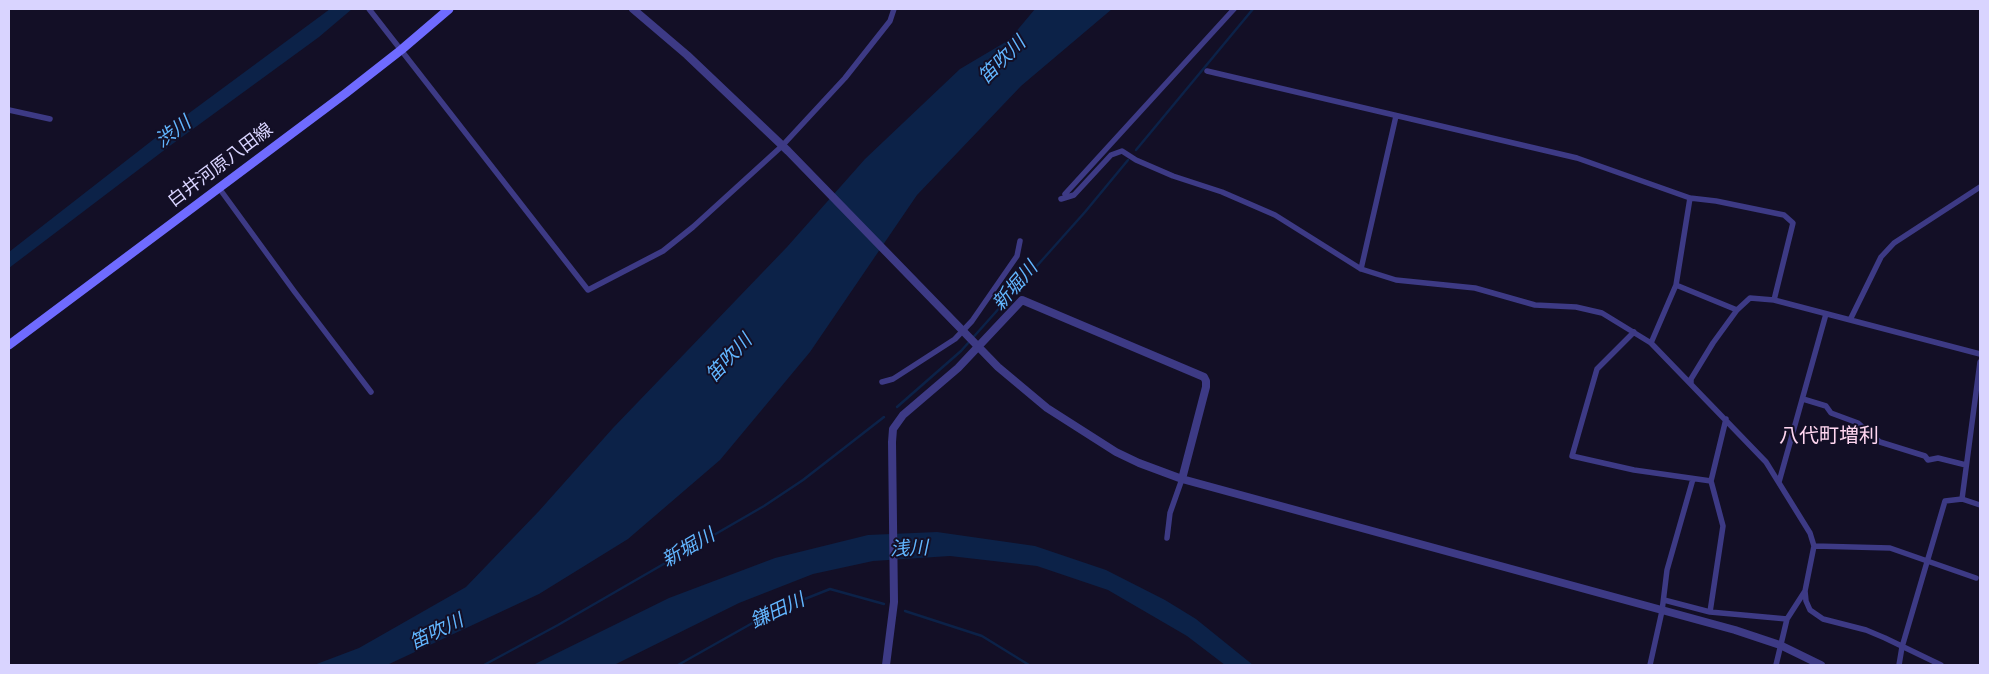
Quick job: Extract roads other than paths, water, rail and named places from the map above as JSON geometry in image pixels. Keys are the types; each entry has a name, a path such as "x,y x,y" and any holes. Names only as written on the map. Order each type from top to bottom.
{"main road":[{"name":"白井河原八田線","path":"9,345 401,50 449,9"}],"street":[{"path":"369,9 588,290 663,251 785,149 890,21 894,9"},
{"path":"633,9 688,55 785,149 998,367 1046,408 1073,426 1139,463 1182,479 1735,630 1780,645 1821,665"},
{"path":"1234,9 1063,197 1074,195 1111,155 1122,151 1136,160 1172,176 1222,192 1276,215 1361,269 1396,280 1475,288 1535,305 1585,309 1602,313 1651,343 1766,462 1804,520 1814,546 1805,591 1806,601 1810,610 1824,620 1866,630 1941,665"},
{"path":"1207,71 1577,158 1690,198 1716,201 1784,215 1793,223 1774,300"},
{"path":"9,110 50,119"},
{"path":"1361,269 1396,116"},
{"path":"1850,320 1881,257 1894,243 1980,187"},
{"path":"219,188 294,292 371,392"},
{"path":"1651,343 1676,285 1690,198"},
{"path":"882,382 893,379 955,339 972,321 1018,256 1020,241"},
{"path":"1676,285 1737,310"},
{"path":"1691,383 1691,379 1713,343 1737,310 1750,298 1774,300 1980,354"},
{"path":"886,665 894,602 892,442 896,422 958,368 1022,300 1204,377 1206,387 1182,479 1170,513 1167,538"},
{"path":"1779,482 1826,314"},
{"path":"1634,332 1597,369 1572,456 1634,470 1711,481"},
{"path":"1962,499 1980,362"},
{"path":"1803,399 1826,406 1830,413 1858,423 1880,442 1925,456 1928,460 1938,458 1966,464"},
{"path":"1710,612 1723,526 1711,481 1726,419"},
{"path":"1650,665 1664,600 1667,570 1694,479"},
{"path":"1899,665 1902,647 1926,561 1945,501 1962,499 1980,505"},
{"path":"1814,546 1890,548 1976,578"},
{"path":"1776,665 1786,619 1805,591"},
{"path":"1664,600 1710,612 1786,619"}],"water":[{"name":"渋川","path":"330,9 352,9 319,37 171,145 9,268 9,252 154,139"},
{"name":"笛吹川","path":"1035,9 1112,9 1021,86 917,195 810,352 720,460 628,539 539,594 387,665 314,665 359,648 466,587 539,511 613,428 787,247 865,159 960,69 1009,40"},
{"name":"浅川","path":"937,532 1035,546 1106,570 1165,600 1196,619 1253,665 1225,665 1187,636 1108,590 1037,566 950,556 873,561 813,574 739,603 614,665 533,665 669,598 775,558 868,535"}],"waterway":[{"name":"新堀川","path":"1136,150 1253,9"},
{"name":"新堀川","path":"897,407 961,351 1085,212 1128,160"},
{"name":"新堀川","path":"484,665 558,625 764,506 803,480 884,417"},
{"name":"鎌田川","path":"678,665 772,612 830,589 884,604"},
{"name":"鎌田川","path":"905,611 982,636 1029,665"}],"district":[{"name":"八代町増利","path":"1829,437"}]}
